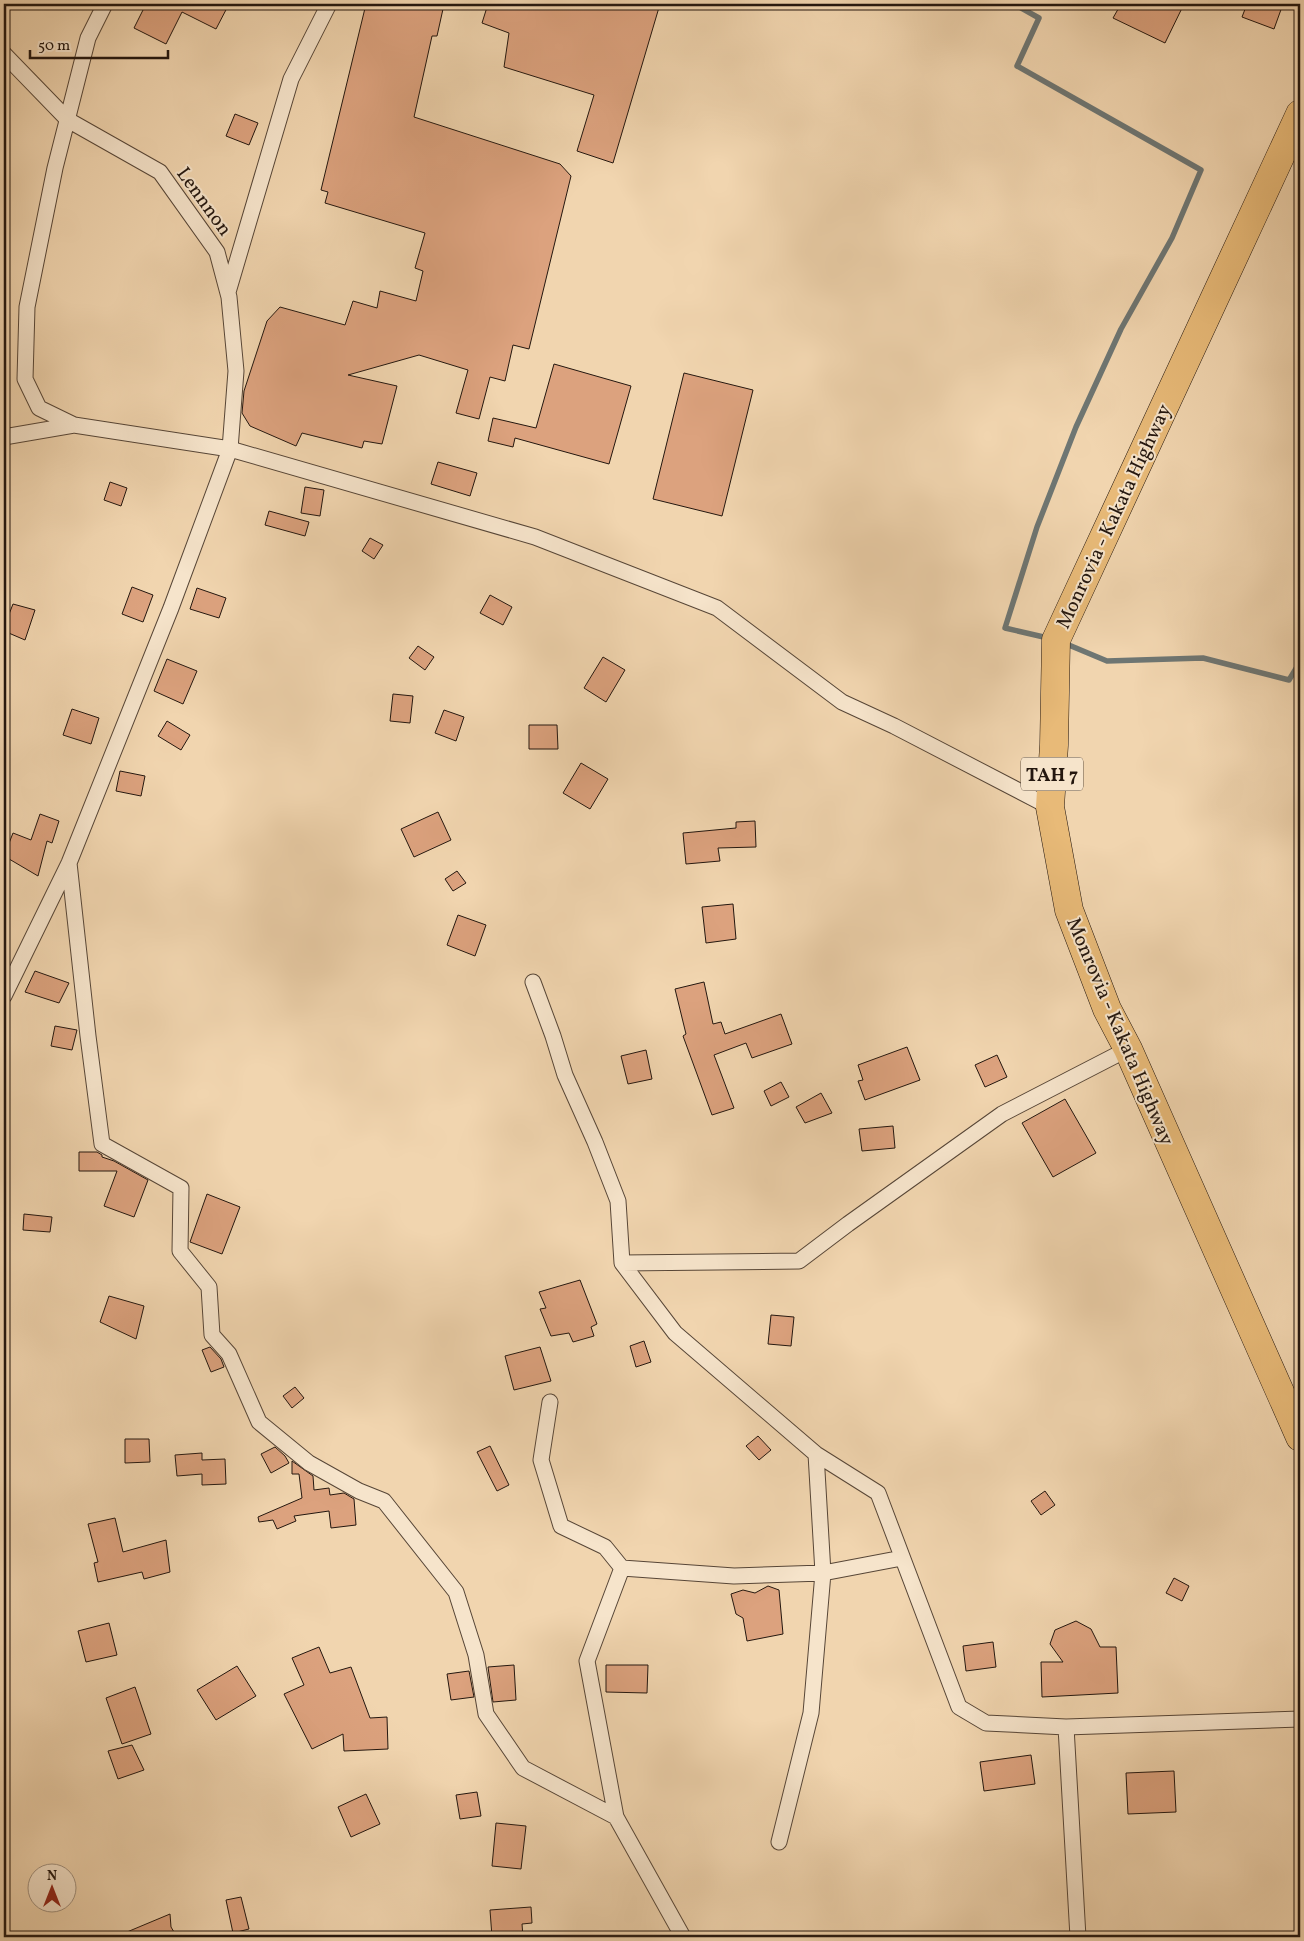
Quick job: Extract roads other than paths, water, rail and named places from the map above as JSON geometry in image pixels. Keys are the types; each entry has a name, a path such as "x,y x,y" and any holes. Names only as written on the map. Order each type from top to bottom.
{"highway":[{"name":"Monrovia - Kakata Highway","path":"1300,114 1056,640 1054,744 1050,807 1069,910 1107,1009 1128,1050 1300,1437"}],"street":[{"path":"105,4 88,38 55,168 27,307 25,380 39,408 74,425 230,449 535,537 718,608 842,702 894,726 1050,807"},
{"path":"228,292 291,79 329,4"},
{"name":"Lennnon","path":"4,54 68,120 160,172 217,252 228,292 236,371 230,449 171,608 69,863 4,996"},
{"path":"4,437 74,425"},
{"path":"69,863 86,1026 102,1144 181,1188 180,1251 209,1287 212,1335 229,1354 259,1422 309,1463 359,1491 384,1500 456,1592 476,1655 486,1714 523,1768 616,1817"},
{"path":"533,982 565,1075 595,1142 618,1201 622,1263 675,1334 816,1454 878,1493 959,1707 986,1723 1066,1727 1300,1719"},
{"path":"622,1263 799,1261 1002,1114 1128,1050"},
{"path":"550,1402 541,1460 561,1526 605,1547 622,1568 734,1576 823,1572 902,1558"},
{"path":"779,1842 811,1712 823,1572 816,1454"},
{"path":"622,1568 587,1661 616,1817 683,1937"},
{"path":"1066,1727 1078,1937"}],"waterway":[{"path":"1014,4 1039,18 1017,66 1201,170 1172,238 1121,329 1076,427 1037,527 1005,628 1048,638"},
{"path":"1064,643 1107,661 1203,658 1289,680 1300,662"}]}
